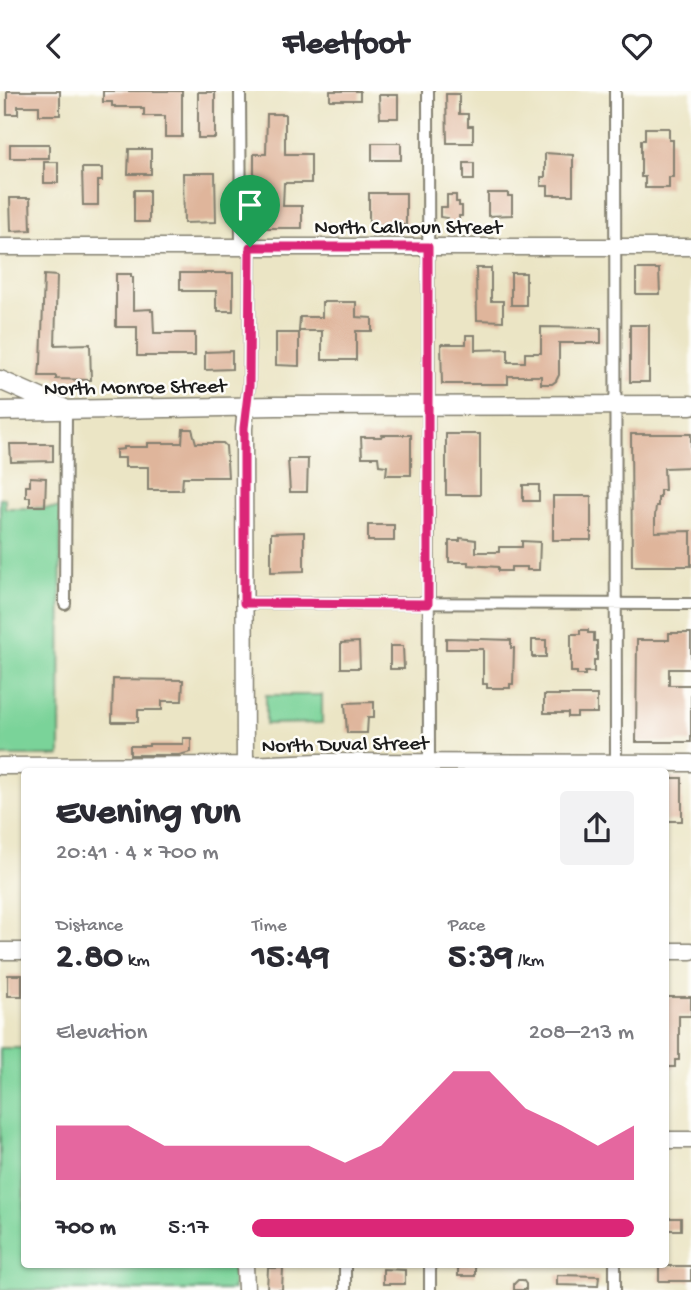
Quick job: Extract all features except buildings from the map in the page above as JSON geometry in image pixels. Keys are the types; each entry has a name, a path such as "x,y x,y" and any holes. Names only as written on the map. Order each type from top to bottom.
{"main road":[{"path":"0,380 66,410"},
{"path":"0,389 31,411"},
{"name":"North Monroe Street","path":"0,411 691,405"}],"street":[{"path":"240,91 249,386 244,428 245,768"},
{"path":"428,91 429,767"},
{"path":"615,91 617,767"},
{"name":"North Calhoun Street","path":"0,247 691,247"},
{"path":"65,604 66,410"},
{"path":"244,603 691,604"},
{"name":"North Duval Street","path":"245,768 319,762 429,767 617,767 691,763"},
{"name":"North Duval Street","path":"0,766 43,768"},
{"path":"0,951 21,951"},
{"path":"669,951 691,951"},
{"path":"669,1140 691,1140"},
{"path":"245,1268 246,1290"},
{"path":"345,1268 345,1290"},
{"path":"430,1268 430,1290"},
{"path":"615,1268 615,1290"}],"green space":[{"path":"0,498 5,498 5,508 61,508 60,756 0,756"},
{"path":"266,695 322,695 322,723 266,724"},
{"path":"0,1048 21,1048 21,1268 233,1268 233,1290 0,1290"}],"route":[{"path":"250,247 428,247 428,604 244,603 244,428 249,386 250,247"}]}
